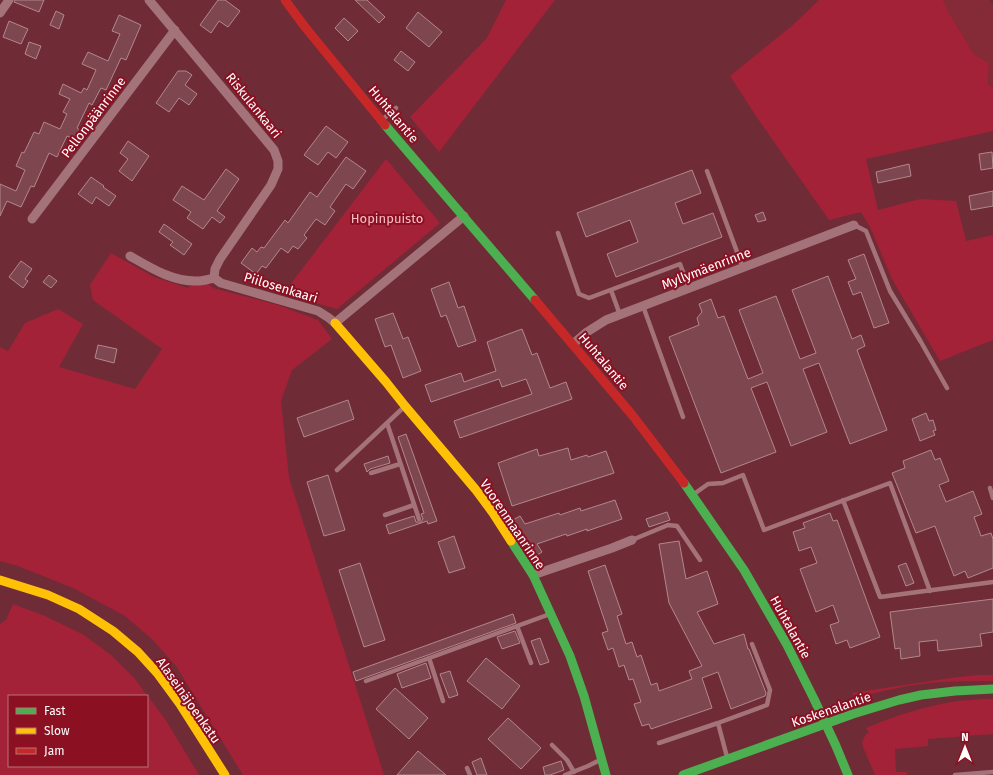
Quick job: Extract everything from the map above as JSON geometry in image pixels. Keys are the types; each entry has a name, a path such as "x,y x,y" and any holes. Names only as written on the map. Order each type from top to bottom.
{"main road":[{"name":"Huhtalantie","path":"285,0 305,27 382,120 573,344 657,446 693,495 748,577 787,645 848,775"},
{"name":"Vuorenmaanrinne","path":"335,323 458,468 493,513 533,575 570,656 584,696 606,775"},
{"name":"Alaseinäjoenkatu","path":"0,580 48,595 79,609 113,631 138,652 158,674 180,704 225,775"},
{"name":"Koskenalantie","path":"683,775 825,724 899,700 921,695 955,691 993,689"}],"street":[{"path":"0,13 9,0"},
{"name":"Riskulankaari","path":"149,0 274,150 278,161 278,169 271,185 220,259 215,268 214,278"},
{"name":"Pellonpäänrinne","path":"32,219 175,30"},
{"path":"335,323 464,216"},
{"name":"Myllymäenrinne","path":"573,344 606,320 854,226"},
{"path":"130,256 156,270 179,279 199,281 214,278"},
{"name":"Piilosenkaari","path":"214,278 222,283 318,311 335,323"},
{"path":"533,575 632,540"}],"lane":[{"path":"382,120 396,108"},
{"path":"708,171 743,268"},
{"path":"854,226 866,231 890,291 922,342 947,388"},
{"path":"558,233 579,294 589,298 680,264 689,288"},
{"path":"611,290 620,315"},
{"path":"643,306 683,417"},
{"path":"338,470 405,406"},
{"path":"387,423 419,519"},
{"path":"371,473 400,464"},
{"path":"693,495 708,484 723,483 743,475 764,530 890,483 930,591"},
{"path":"990,488 993,498"},
{"path":"843,500 880,597 993,582"},
{"path":"385,514 414,505"},
{"path":"632,540 668,525 677,526 700,560"},
{"path":"366,681 551,613"},
{"path":"517,626 531,663"},
{"path":"659,743 767,705 770,690 752,644"},
{"path":"429,658 443,701"},
{"path":"718,723 728,759"},
{"path":"552,745 567,760 574,772"},
{"path":"565,775 602,759"},
{"path":"467,768 470,775"},
{"path":"955,775 993,772"}],"green space":[{"path":"506,0 555,0 439,152 410,117 487,38"},
{"path":"819,0 943,0 974,54 989,63 988,84 993,88 993,131 866,159 878,210 920,199 956,201 966,241 993,235 993,340 940,361 892,279 870,227 861,212 829,220 760,122 730,76 794,24"},
{"name":"Hopinpuisto","path":"386,159 440,223 337,309 283,294"},
{"path":"111,253 154,277 188,288 198,275 213,288 278,305 318,320 332,339 292,370 281,401 289,478 384,775 243,775 176,666 153,640 125,616 73,588 18,566 0,561 0,347 8,351 25,323 58,309 83,324 59,367 135,389 162,349 93,300 90,285"},
{"path":"13,604 45,616 84,635 111,655 135,679 147,695 8,695 8,767 148,767 148,696 165,719 199,775 0,775 0,624 6,620"},
{"path":"993,675 993,681 922,684 855,698 852,693 950,678"},
{"path":"993,699 993,734 928,739 928,746 895,749 896,772 907,772 907,775 875,775 862,742 866,734 869,733 866,728 930,706 956,701"}],"shaded area":[{"path":"943,0 989,0 993,6 993,88 988,84 989,63 974,54"}],"building":[{"path":"15,0 44,0 39,12 14,2"},
{"path":"218,0 225,0 240,11 228,27 219,21 211,33 200,25"},
{"path":"355,0 367,0 385,17 379,23"},
{"path":"56,11 64,15 59,29 50,25"},
{"path":"418,12 442,32 429,47 406,28"},
{"path":"119,15 141,25 126,60 121,58 106,90 101,88 92,105 89,103 77,128 81,131 77,140 67,136 57,157 49,153 34,187 31,186 21,207 7,201 0,216 0,184 16,191 25,170 16,166 22,152 24,153 34,132 39,134 44,122 60,129 67,114 63,112 70,99 59,94 63,84 81,93 84,88 87,90 96,70 82,64 88,52 108,61 120,34 112,31"},
{"path":"344,18 358,31 348,41 335,28"},
{"path":"9,21 28,29 21,44 3,37"},
{"path":"29,42 41,46 36,59 25,54"},
{"path":"401,51 415,62 408,71 394,60"},
{"path":"178,71 186,71 192,75 185,85 197,94 189,105 179,98 169,112 156,103"},
{"path":"326,126 348,142 336,158 328,152 318,165 304,155"},
{"path":"128,141 149,156 132,181 119,171 128,159 120,153"},
{"path":"992,152 993,168 981,170 979,154"},
{"path":"346,157 366,171 353,189 346,184 330,207 335,211 325,225 316,219 304,235 307,238 298,249 293,246 288,253 281,248 266,268 262,266 256,274 241,263 252,248 257,252 261,247 264,248 285,220 288,223 310,192 317,197"},
{"path":"909,164 911,176 878,183 876,172"},
{"path":"226,169 239,179 217,211 225,217 220,223 212,217 203,229 187,218 191,212 173,200 182,186 204,200"},
{"path":"692,170 701,193 675,203 683,224 713,213 722,237 616,277 607,254 638,242 630,220 586,237 577,213"},
{"path":"91,177 116,196 109,206 96,197 92,204 78,194"},
{"path":"993,191 993,206 971,210 969,196"},
{"path":"763,212 766,220 758,222 755,215"},
{"path":"164,224 192,244 184,255 170,245 173,242 159,232"},
{"path":"864,254 889,323 874,328 861,292 853,295 848,282 856,279 848,260"},
{"path":"21,261 32,269 25,279 28,281 23,288 9,277"},
{"path":"49,275 57,281 51,288 43,282"},
{"path":"828,276 852,339 861,335 865,346 857,350 887,430 850,444 819,363 803,369 827,432 791,446 767,382 751,388 776,452 721,473 669,337 699,325 697,318 702,312 699,304 711,299 718,318 724,316 748,379 763,373 739,310 776,296 800,359 816,353 792,290"},
{"path":"449,282 458,308 464,306 476,341 458,347 446,315 441,317 431,289"},
{"path":"393,313 403,339 408,337 421,371 403,378 391,345 385,347 375,319"},
{"path":"522,329 532,355 537,353 550,388 566,382 572,399 460,438 454,421 532,394 526,379 502,387 499,379 431,402 425,385 461,373 464,382 496,371 487,342"},
{"path":"98,345 117,349 114,363 95,358"},
{"path":"348,400 354,419 304,437 297,418"},
{"path":"926,413 929,421 933,420 936,430 933,431 935,435 920,441 912,419"},
{"path":"406,434 437,521 428,524 427,521 389,534 386,525 414,516 416,522 421,522 423,519 421,514 424,513 398,437"},
{"path":"568,448 571,460 587,455 588,457 606,451 614,473 512,506 498,463 537,449 539,456"},
{"path":"931,450 935,460 940,458 949,481 939,485 946,502 973,491 982,514 974,517 981,536 991,533 993,539 993,568 968,578 965,571 954,576 935,526 916,533 892,473 905,468 903,461"},
{"path":"388,456 390,463 370,469 367,472 364,464"},
{"path":"328,475 345,530 324,536 307,482"},
{"path":"615,500 622,519 587,531 587,529 567,536 566,534 537,544 542,552 534,557 513,520 520,516 525,524 580,508 581,511"},
{"path":"667,512 670,520 649,527 646,519"},
{"path":"830,513 833,521 837,520 880,637 850,648 847,640 836,644 830,625 839,622 833,605 816,612 800,569 817,563 811,547 799,551 793,532 805,528 803,523"},
{"path":"454,536 465,568 449,573 438,542"},
{"path":"679,541 686,579 707,571 718,604 697,612 714,644 744,634 748,649 766,693 765,696 731,709 718,672 702,678 712,708 651,729 649,724 642,726 634,704 641,702 633,679 629,680 624,665 619,667 613,648 608,650 602,633 608,631 588,571 605,565 622,614 617,616 626,644 632,642 637,657 641,655 651,685 657,683 659,691 692,679 689,671 702,666 669,603 659,544"},
{"path":"360,563 385,640 364,647 339,570"},
{"path":"906,563 914,583 906,586 898,566"},
{"path":"993,599 993,632 980,634 982,646 938,651 937,640 919,642 920,656 901,659 900,648 895,649 890,612"},
{"path":"513,614 516,623 356,681 353,672"},
{"path":"515,631 520,643 502,649 497,637"},
{"path":"540,638 549,662 540,665 531,641"},
{"path":"486,658 520,686 502,709 467,681"},
{"path":"426,663 431,678 402,688 397,674"},
{"path":"450,671 458,695 449,698 440,674"},
{"path":"395,688 428,718 409,739 376,709"},
{"path":"508,718 541,748 521,769 488,739"},
{"path":"418,751 446,775 397,775"},
{"path":"481,758 487,775 477,775 472,762"},
{"path":"561,761 564,770 550,775 545,775 543,767"}],"traffic: fast":[{"path":"385,125 535,300"},
{"path":"684,483 744,570 787,645 814,699 848,775"},
{"path":"511,541 533,575 570,656 584,696 606,775"},
{"path":"683,775 853,714 899,700 921,695 955,691 993,689"}],"traffic: slow":[{"path":"335,323 476,490 511,541"},
{"path":"0,580 48,595 79,609 113,631 138,652 158,674 180,704 225,775"}],"traffic: jam":[{"path":"285,0 305,27 385,125"},
{"path":"535,300 633,416 684,483"}]}
